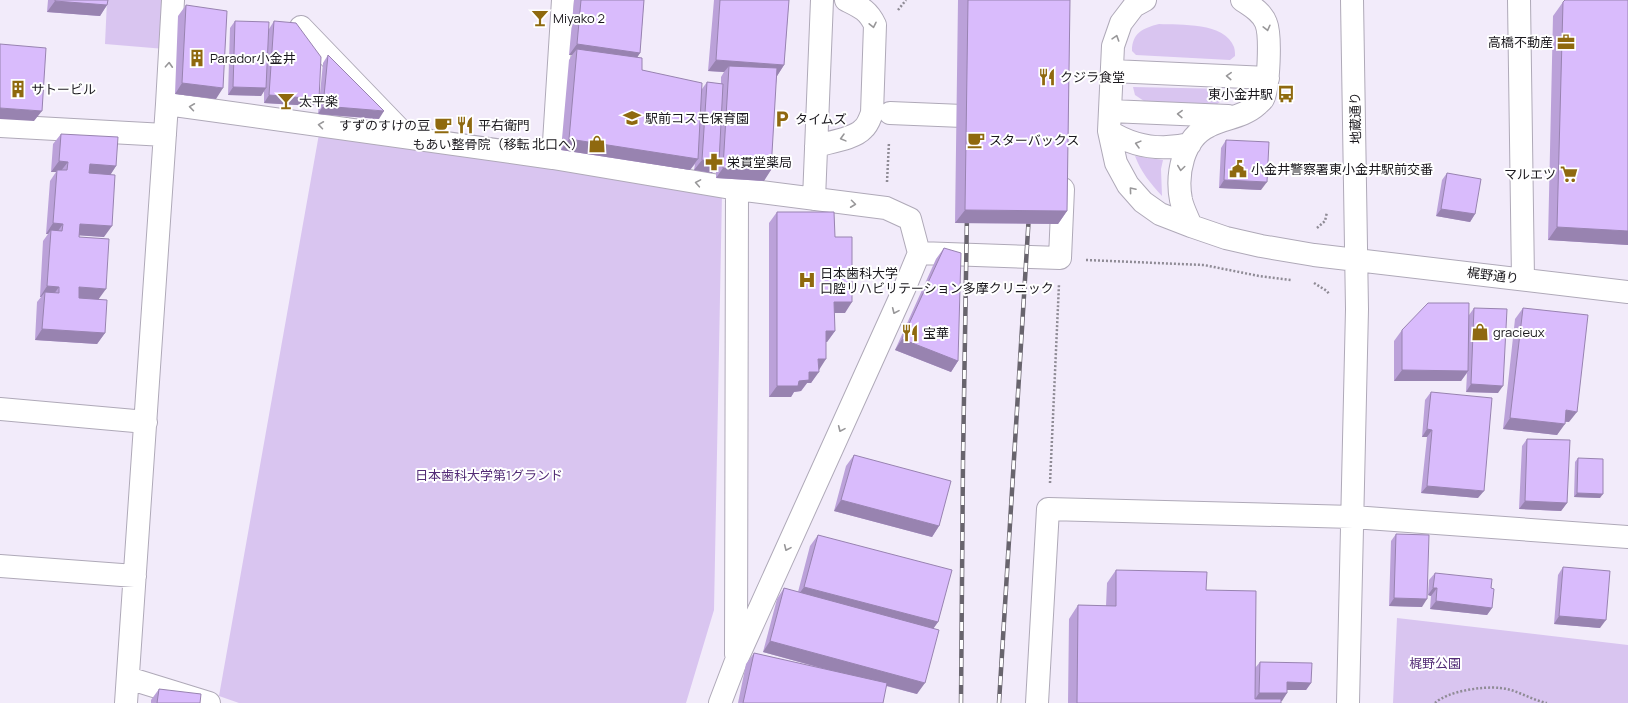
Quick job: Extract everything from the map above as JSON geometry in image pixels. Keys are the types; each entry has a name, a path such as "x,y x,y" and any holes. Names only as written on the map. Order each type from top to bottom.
{"street":[{"path":"126,703 165,135 172,0"},
{"path":"553,158 563,0"},
{"path":"814,199 822,0"},
{"path":"816,146 856,135 864,129 872,112 874,25 870,15 860,7 846,0"},
{"name":"梶野通り","path":"1145,0 1134,6 1121,23 1113,46 1109,121 1116,163 1128,185 1143,202 1160,214 1226,238 1261,246 1357,260 1628,292"},
{"path":"1191,226 1181,202 1179,181 1182,160 1191,140 1207,126 1244,114 1255,107 1263,99 1268,78 1269,38 1266,23 1255,8 1242,0"},
{"name":"地蔵通り","path":"1348,703 1357,260 1352,0"},
{"path":"1519,0 1524,279"},
{"path":"301,27 407,137"},
{"path":"1112,71 1268,78"},
{"path":"167,104 553,158 737,189 886,208 910,219 918,253 902,294 736,661 720,703"},
{"path":"890,114 1010,119"},
{"path":"1109,121 1233,117"},
{"path":"1109,121 1122,139 1156,148 1175,148 1190,144"},
{"path":"0,126 165,135"},
{"path":"918,253 1060,258 1064,167"},
{"path":"736,661 737,189"},
{"path":"0,409 146,422"},
{"path":"1037,703 1048,509 1352,517 1628,537"},
{"path":"0,566 135,576"},
{"path":"128,678 209,703"}],"path":[{"path":"1315,229 1325,221 1328,205"},
{"path":"1048,509 1060,258 1204,265 1259,276 1298,281"},
{"path":"1314,283 1327,291 1330,296"},
{"path":"1435,703 1440,698 1473,689 1501,688 1547,703"}],"green space":[{"path":"107,0 167,0 165,49 105,44"},
{"path":"1159,24 1201,26 1212,29 1229,39 1234,47 1235,56 1230,60 1136,55 1132,51 1136,36 1148,27"},
{"path":"1133,87 1229,89 1223,99 1214,106 1147,103 1135,95"},
{"name":"日本歯科大学第1グランド","path":"319,134 722,193 714,610 686,703 239,703 219,696"},
{"path":"1135,156 1163,160 1161,169 1162,196 1146,177"},
{"name":"梶野公園","path":"1397,618 1628,645 1628,703 1393,703"}],"building":[{"path":"55,0 108,0 107,5"},
{"path":"581,0 644,0 640,53 577,44"},
{"path":"720,0 789,0 784,65 716,60"},
{"path":"968,0 1070,0 1067,211 965,210"},
{"path":"1565,0 1628,0 1628,231 1557,227 1563,2"},
{"name":"Parador小金井","path":"186,5 227,11 223,88 182,83"},
{"path":"235,21 269,22 266,88 233,87"},
{"path":"274,21 296,23 321,57 319,99 269,95"},
{"name":"サトービル","path":"0,44 46,48 42,111 0,108"},
{"path":"577,49 642,58 642,70 702,83 698,159 569,139"},
{"path":"328,55 384,111 323,106"},
{"path":"729,66 777,68 771,170 723,168"},
{"path":"707,82 723,84 719,162 702,160"},
{"path":"61,134 118,137 116,166 90,164 89,173 115,175 112,226 80,224 79,237 109,239 106,289 79,287 79,298 107,300 105,333 42,329 45,292 59,293 59,287 47,286 51,230 62,231 63,224 53,223 57,170 67,170 68,162 59,161"},
{"path":"1226,140 1269,142 1267,182 1224,180"},
{"path":"1447,173 1481,179 1475,214 1441,209"},
{"name":"日本歯科大学 口腔リハビリテーション多摩クリニック","path":"777,212 834,212 835,237 852,237 852,302 834,302 835,331 826,331 826,359 818,359 819,372 809,372 809,380 799,381 798,386 777,386"},
{"path":"944,248 961,253 958,361 902,339"},
{"path":"1428,303 1469,303 1468,371 1402,370 1402,330"},
{"path":"1474,308 1507,309 1503,386 1471,384"},
{"path":"1523,308 1588,315 1577,412 1566,410 1565,424 1510,418"},
{"path":"1431,392 1492,398 1484,491 1427,486 1432,430 1427,429"},
{"path":"1527,439 1570,440 1567,503 1525,501"},
{"path":"854,455 951,481 939,526 841,500"},
{"path":"1578,458 1603,459 1603,494 1577,493"},
{"path":"1396,534 1429,535 1427,599 1394,598"},
{"path":"818,535 952,570 938,622 804,587"},
{"path":"1563,567 1610,571 1606,620 1559,616"},
{"path":"1116,570 1207,572 1206,590 1256,591 1255,699 1281,699 1281,703 1077,703 1078,605 1116,606"},
{"path":"1435,573 1492,579 1491,588 1494,589 1492,608 1436,601 1437,588 1433,588"},
{"path":"784,588 939,630 925,683 770,641"},
{"path":"754,653 887,683 883,703 743,703"},
{"path":"1260,662 1312,663 1311,683 1287,682 1287,693 1259,693"},
{"path":"159,689 201,694 200,703 157,703"}],"railway":[{"path":"961,703 967,213"},
{"path":"999,703 1029,214"}],"place":[{"name":"Miyako 2","path":"540,18"},
{"name":"高橋不動産","path":"1566,42"},
{"name":"Parador小金井","path":"197,58"},
{"name":"クジラ食堂","path":"1047,77"},
{"name":"サトービル","path":"18,89"},
{"name":"東小金井駅","path":"1286,94"},
{"name":"太平楽","path":"286,101"},
{"name":"駅前コスモ保育園","path":"632,118"},
{"name":"タイムズ","path":"782,119"},
{"name":"すずのすけの豆","path":"443,125"},
{"name":"平右衛門","path":"465,125"},
{"name":"スターバックス","path":"976,140"},
{"name":"もあい整骨院（移転 北口へ）","path":"597,144"},
{"name":"栄貫堂薬局","path":"714,162"},
{"name":"小金井警察署東小金井駅前交番","path":"1238,169"},
{"name":"マルエツ","path":"1569,174"},
{"name":"日本歯科大学 口腔リハビリテーション多摩クリニック","path":"807,280"},
{"name":"gracieux","path":"1480,332"},
{"name":"宝華","path":"910,333"}]}
